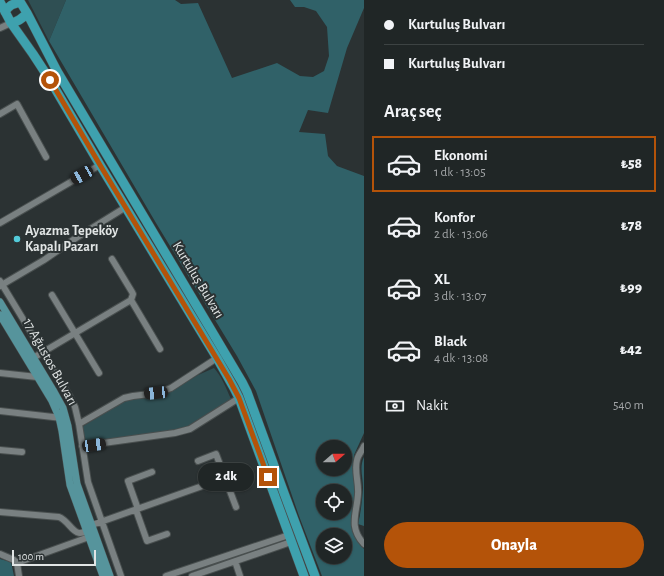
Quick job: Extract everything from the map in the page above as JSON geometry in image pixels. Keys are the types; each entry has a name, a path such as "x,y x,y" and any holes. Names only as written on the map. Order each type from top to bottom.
{"highway":[{"name":"Kurtuluş Bulvarı","path":"20,1 57,71 242,382 315,576"},
{"path":"2,14 9,6 20,1"},
{"path":"0,2 2,14"},
{"path":"11,23 19,21 27,13"},
{"name":"Kurtuluş Bulvarı","path":"2,14 11,23 50,80 229,379 239,398 304,576"}],"main road":[{"name":"17 Ağustos Bulvarı","path":"0,302 58,398 63,408 62,418"},
{"name":"17 Ağustos Bulvarı","path":"0,315 62,418 89,531 103,576"},
{"name":"17 Ağustos Bulvarı","path":"89,531 110,576"}],"street":[{"path":"0,28 11,23"},
{"path":"0,114 17,104 46,157"},
{"path":"0,223 100,165"},
{"path":"121,576 88,482 79,424 73,403 1,284 44,260 126,206"},
{"path":"33,358 131,300 133,294 112,259"},
{"path":"52,295 99,373"},
{"path":"131,300 160,349"},
{"path":"79,424 124,398 158,392 171,388 217,358"},
{"path":"0,373 37,377"},
{"path":"82,446 176,433 186,430 239,398"},
{"path":"0,411 62,418"},
{"path":"364,446 356,464 358,489 354,524 359,538 364,544"},
{"path":"0,450 22,452"},
{"path":"198,461 216,454 236,507"},
{"path":"152,472 128,481 147,541 167,534"},
{"path":"16,563 89,531 102,522 225,478"},
{"path":"0,512 59,517 64,519 75,532 79,533 89,531"},
{"path":"166,576 174,575 227,556 290,538"},
{"path":"192,576 232,562 290,538"},
{"path":"0,554 14,560 19,576"},
{"path":"227,556 240,576"}],"shaded area":[{"path":"28,0 66,0 49,41"},
{"path":"66,0 175,0 181,4 198,3 232,78 277,63 300,76 313,77 324,71 329,56 327,27 316,11 304,7 295,7 290,0 364,0 364,8 347,48 328,113 308,110 299,132 325,134 328,156 337,166 364,176 364,433 354,455 353,474 356,494 352,516 352,484 316,484 316,520 351,520 358,542 364,549 364,576 322,576 317,564 352,564 352,528 316,528 316,560 299,516 256,391 237,356 156,223 49,41"},
{"path":"214,368 222,379 231,399 187,427 84,443 82,427 122,402 176,388 198,375"},
{"path":"364,457 364,526 358,524 363,488 361,468"},
{"path":"0,559 11,562 14,576 0,576"}],"place":[{"name":"Ayazma Tepeköy Kapalı Pazarı","path":"17,239"}],"route":[{"path":"50,80 234,388 268,477"}]}
